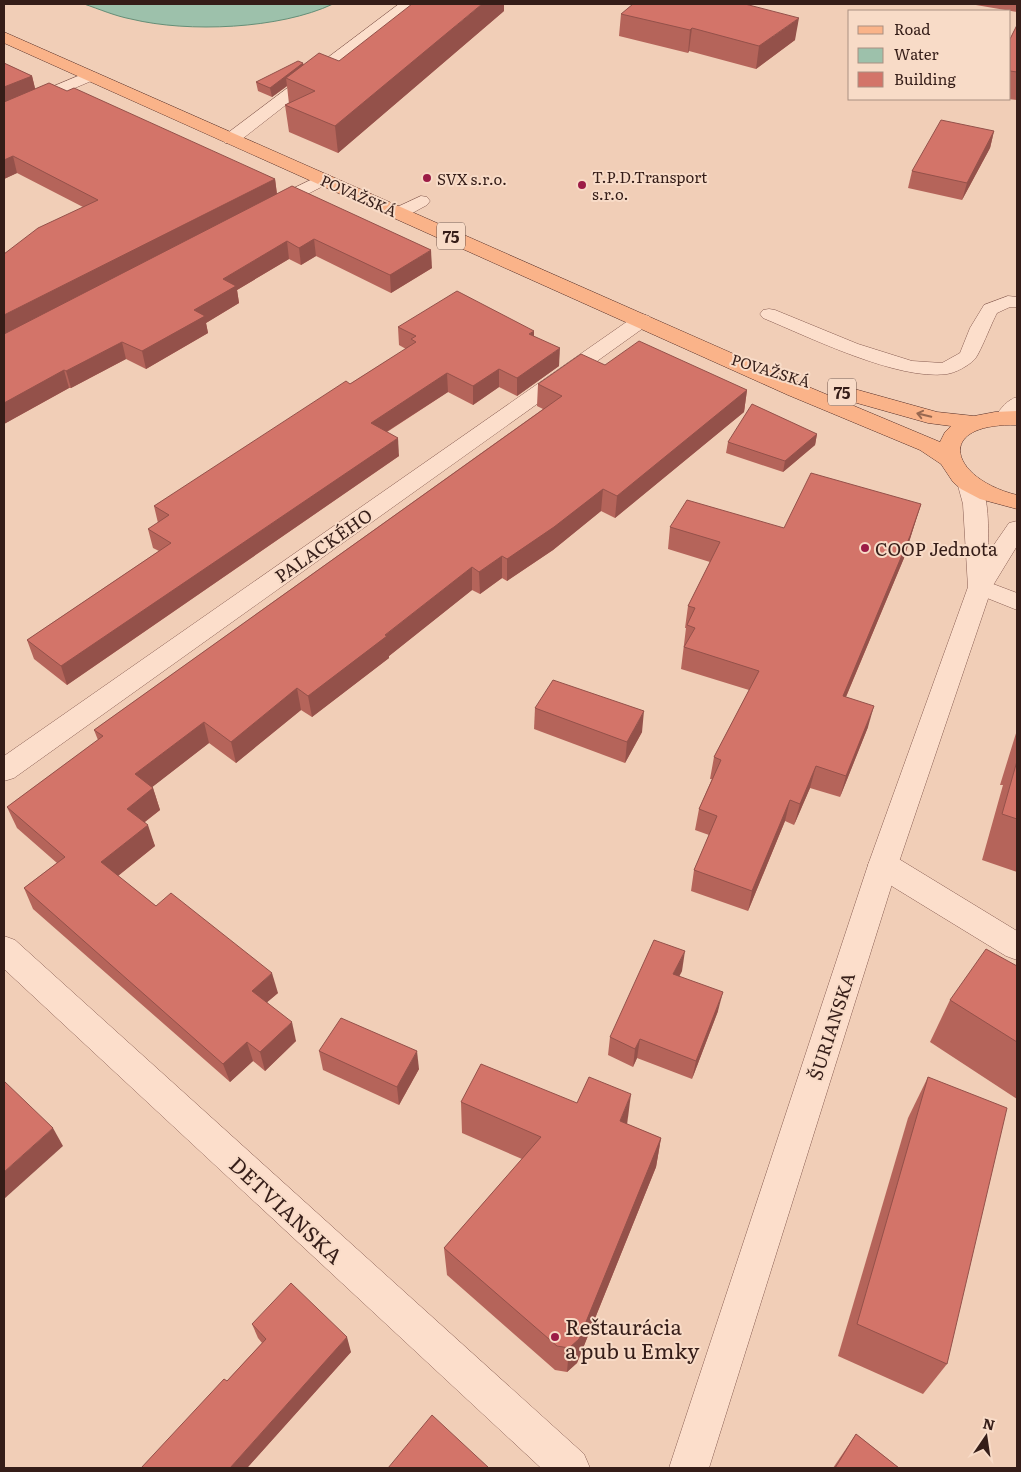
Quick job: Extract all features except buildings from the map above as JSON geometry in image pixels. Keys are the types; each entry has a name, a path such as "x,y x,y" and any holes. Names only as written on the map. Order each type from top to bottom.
{"main road":[{"name":"POVAŽSKÁ","path":"4,37 796,390 928,445 950,460"},
{"name":"POVAŽSKÁ","path":"714,353 897,408 936,418 972,422"},
{"name":"75","path":"1013,413 972,422 960,429 952,438 949,448 950,460 957,472 969,482 984,492 1017,502"}],"street":[{"path":"231,139 408,4"},
{"path":"4,113 90,76"},
{"path":"255,215 323,179"},
{"path":"399,213 421,202"},
{"name":"PALACKÉHO","path":"4,770 642,320"},
{"name":"ŠURIANSKA","path":"969,482 975,504 980,587"},
{"name":"ŠURIANSKA","path":"689,1468 883,866 980,587 1010,538 1017,530"},
{"path":"883,866 1017,947"},
{"name":"DETVIANSKA","path":"4,949 570,1468"}],"lane":[{"path":"769,314 851,348 910,367 946,369 968,356 979,328 990,309 1008,301 1017,302"},
{"path":"980,587 1017,602"}],"water":[{"path":"84,4 333,4 287,19 233,26 206,27 179,26 131,19"}],"place":[{"name":"SVX s.r.o.","path":"427,178"},
{"name":"T.P.D.Transport s.r.o.","path":"582,185"},
{"name":"COOP Jednota","path":"865,548"},
{"name":"Reštaurácia a pub u Emky","path":"555,1337"}]}
